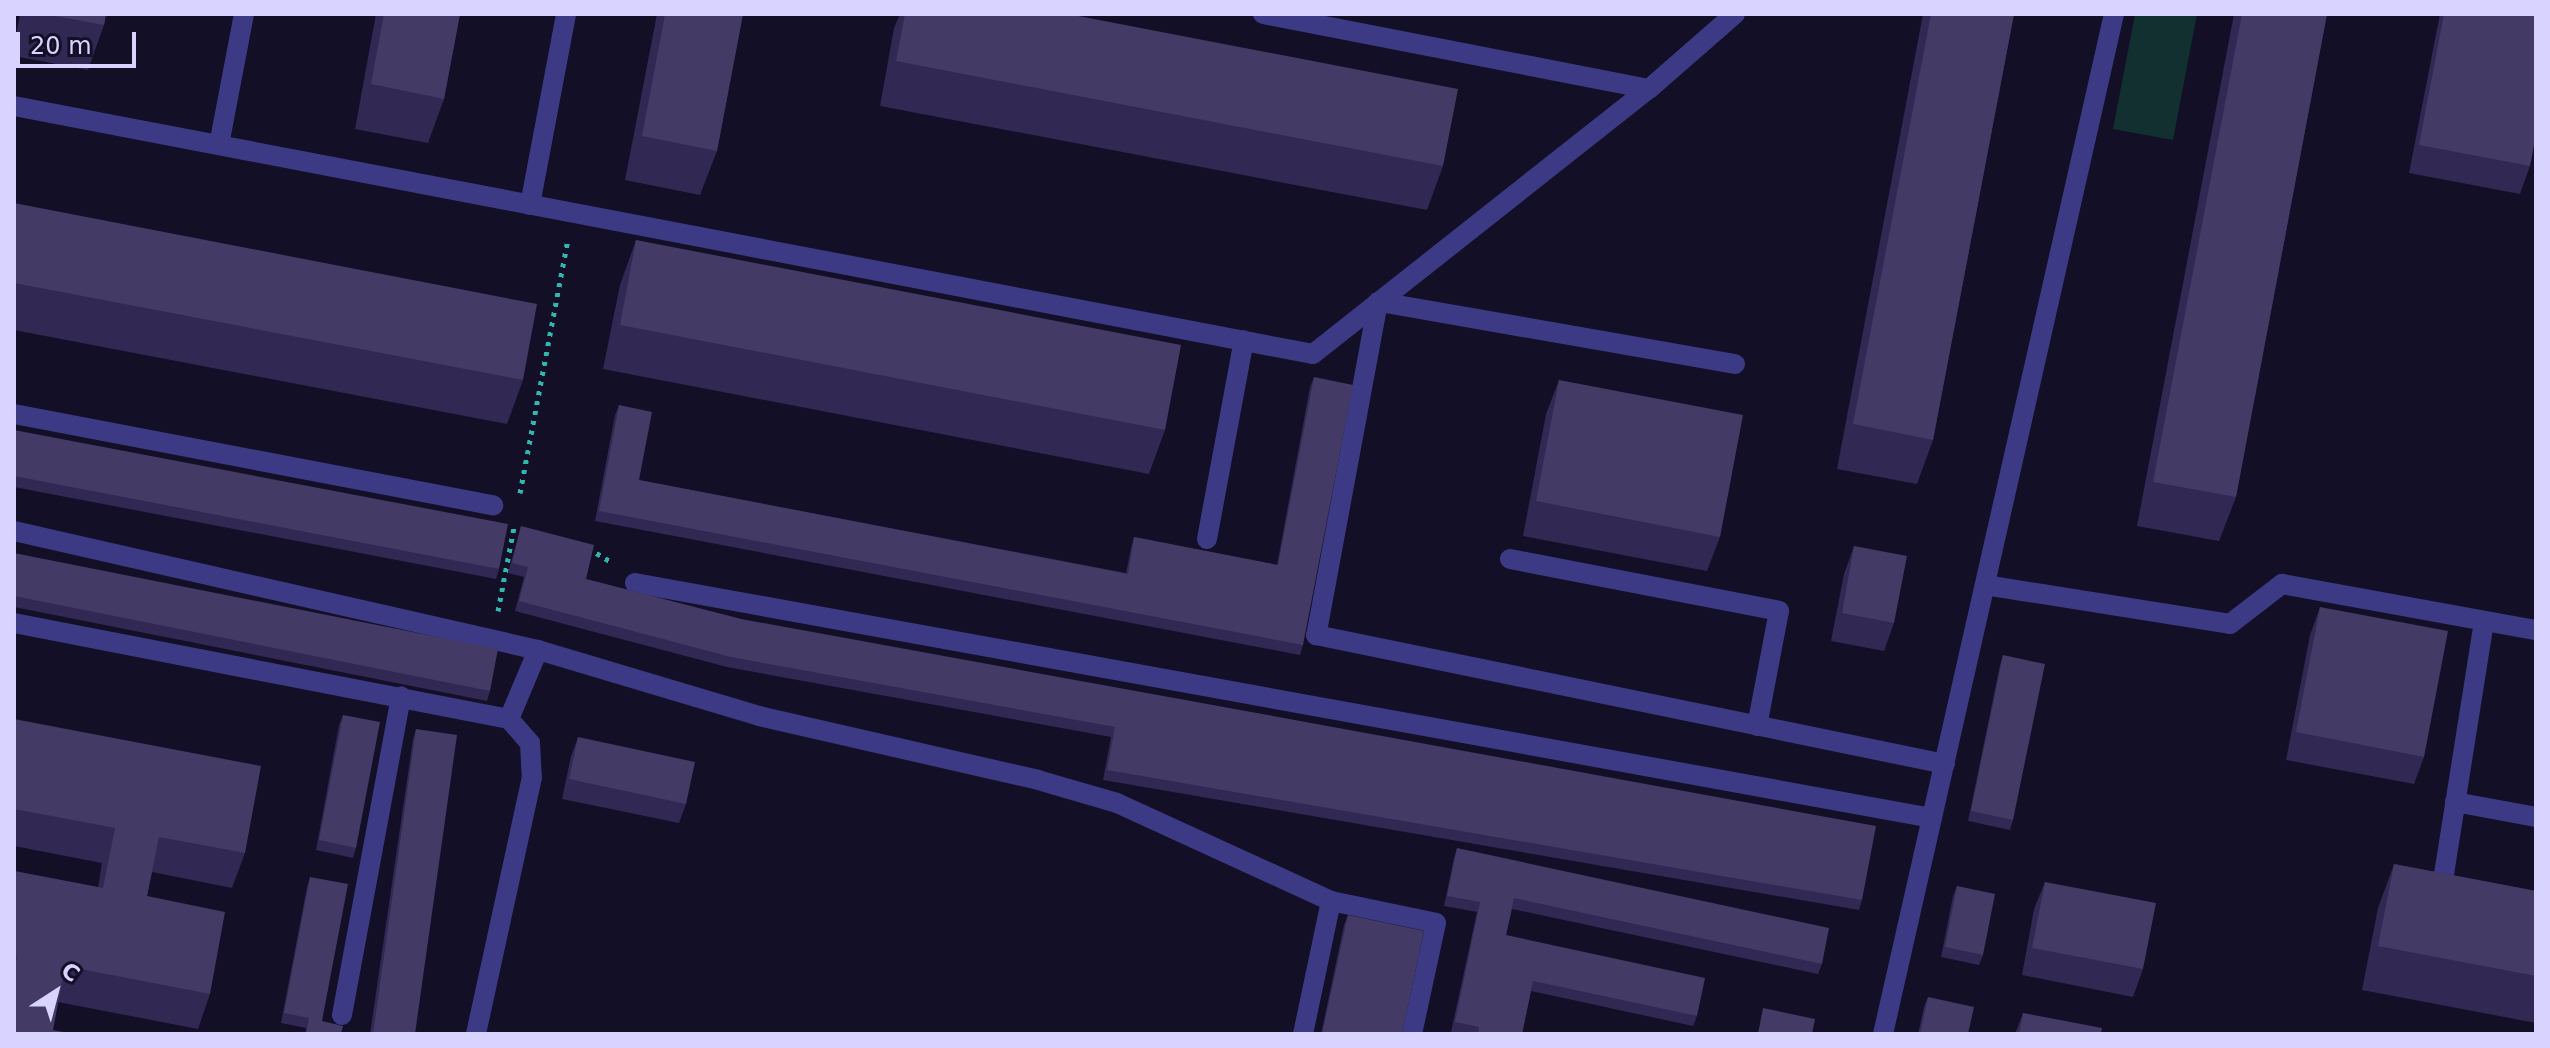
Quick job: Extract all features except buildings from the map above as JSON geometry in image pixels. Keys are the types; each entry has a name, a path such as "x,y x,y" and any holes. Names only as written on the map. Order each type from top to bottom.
{"lane":[{"path":"219,145 244,14"},
{"path":"530,205 566,14"},
{"path":"1263,14 1649,89"},
{"path":"14,106 1313,354 1649,89 1735,14"},
{"path":"1883,1034 2114,14"},
{"path":"1378,302 1735,364"},
{"path":"1378,302 1316,635 1945,764"},
{"path":"1207,539 1244,340"},
{"path":"14,414 493,505"},
{"path":"14,531 538,650 759,716 1117,803 1331,901 1436,923 1412,1034"},
{"path":"1510,559 1779,611 1757,726"},
{"path":"635,583 1932,818"},
{"path":"1985,585 2230,624 2282,584 2536,630"},
{"path":"2441,893 2484,621"},
{"path":"14,623 509,719 530,743 532,777 476,1034"},
{"path":"509,719 538,650"},
{"path":"342,1015 401,696"},
{"path":"2455,802 2536,817"},
{"path":"1303,1034 1331,901"}],"path":[{"path":"493,640 574,213"},
{"path":"514,525 529,529"},
{"path":"572,540 635,583"}],"green space":[{"path":"2135,14 2197,14 2173,140 2113,129"}]}
